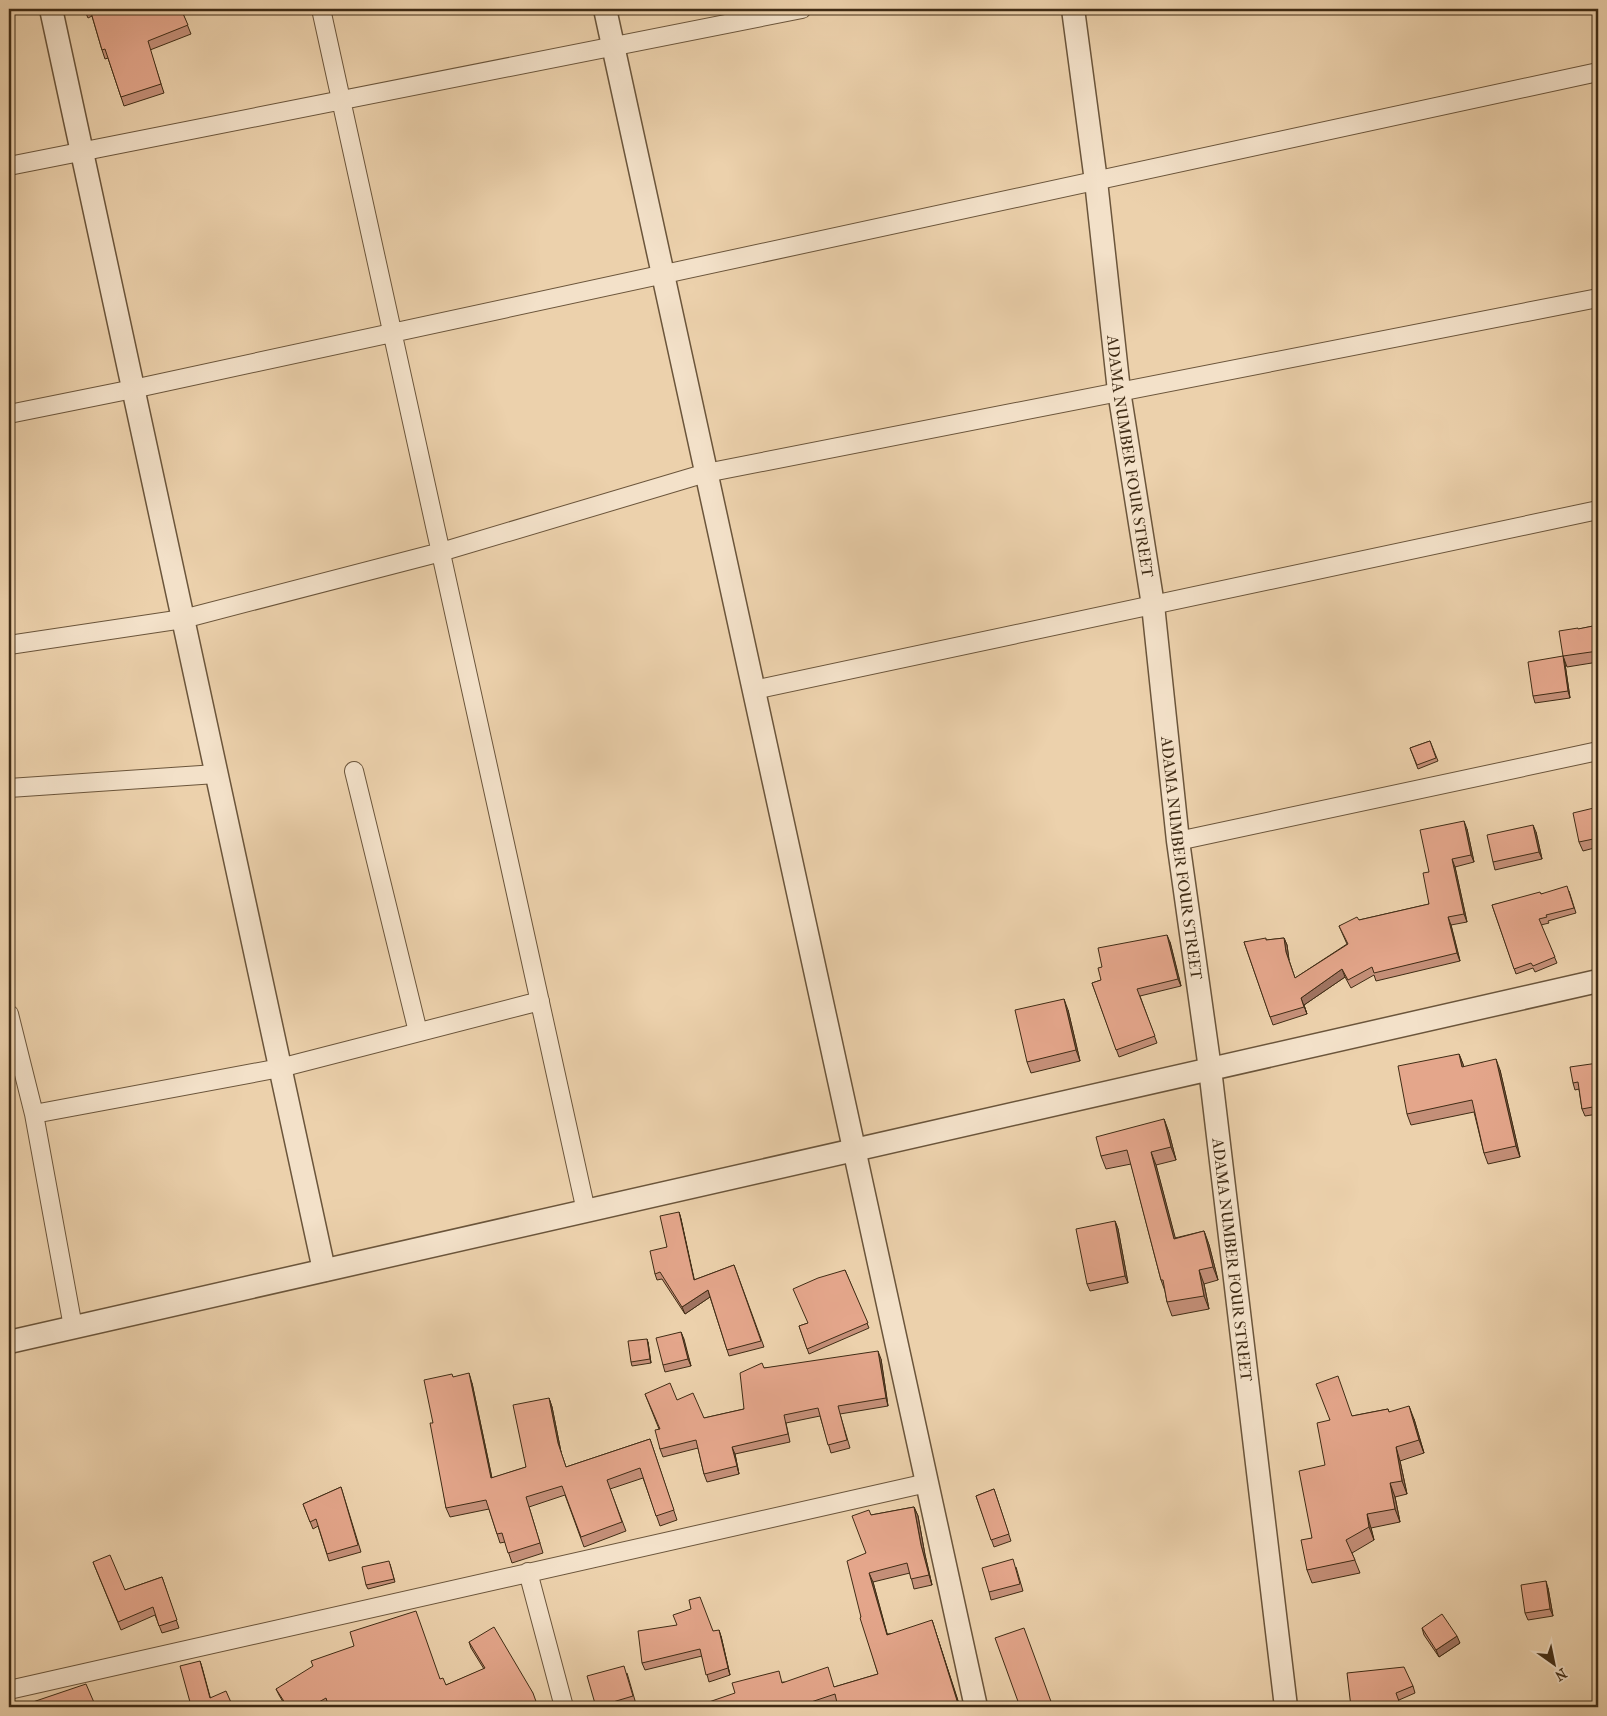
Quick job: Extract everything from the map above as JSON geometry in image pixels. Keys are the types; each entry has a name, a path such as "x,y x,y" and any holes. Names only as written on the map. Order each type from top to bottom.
{"street":[{"path":"51,9 324,1270"},
{"path":"321,9 586,1211"},
{"path":"605,9 976,1707"},
{"path":"9,166 802,9"},
{"name":"ADAMA NUMBER FOUR STREET","path":"1073,9 1096,181 1119,391 1153,604 1178,841 1210,1070 1286,1707"},
{"path":"9,414 133,389 1598,72"},
{"path":"9,645 183,619 441,552 706,473 1598,298"},
{"path":"754,690 1598,510"},
{"path":"1178,841 1598,751"},
{"path":"354,771 418,1032"},
{"path":"9,788 216,774"},
{"path":"9,1342 1598,981"},
{"path":"34,1114 280,1068 540,1001"},
{"path":"9,1014 34,1114 73,1327"},
{"path":"9,1690 927,1482"},
{"path":"528,1572 564,1707"}],"building":[{"path":"90,9 181,9 188,25 148,41 161,84 121,97 105,49 102,50"},
{"path":"1598,625 1598,651 1563,656 1559,631"},
{"path":"1563,656 1568,691 1533,696 1528,662"},
{"path":"1430,741 1436,758 1417,765 1410,748"},
{"path":"1598,807 1598,838 1579,842 1573,813"},
{"path":"1464,821 1471,855 1452,859 1464,914 1448,917 1457,953 1374,973 1372,967 1348,980 1342,969 1301,998 1304,1007 1270,1017 1244,942 1266,938 1266,940 1284,938 1286,952 1295,978 1348,944 1339,926 1357,917 1359,920 1429,904 1423,873 1429,872 1420,830"},
{"path":"1533,825 1539,852 1493,862 1487,835"},
{"path":"1567,886 1574,908 1546,915 1547,917 1539,919 1555,957 1533,966 1531,963 1514,969 1492,905"},
{"path":"1167,935 1178,979 1137,989 1155,1036 1116,1050 1092,983 1101,980 1098,968 1102,967 1098,948"},
{"path":"1064,999 1076,1050 1027,1062 1015,1010"},
{"path":"1459,1054 1462,1067 1496,1059 1516,1146 1484,1153 1472,1100 1407,1114 1398,1066"},
{"path":"1598,1063 1598,1106 1582,1109 1578,1082 1573,1083 1570,1067"},
{"path":"1164,1119 1171,1147 1151,1152 1174,1239 1204,1231 1213,1267 1199,1270 1204,1296 1167,1302 1163,1280 1161,1280 1127,1150 1101,1156 1096,1137"},
{"path":"679,1212 694,1280 734,1265 761,1341 727,1350 708,1290 682,1307 660,1272 655,1274 650,1251 667,1247 660,1216"},
{"path":"1115,1221 1125,1276 1087,1284 1076,1229"},
{"path":"845,1270 868,1323 807,1349 799,1326 808,1323 793,1289 818,1278"},
{"path":"681,1332 688,1359 663,1365 656,1338"},
{"path":"647,1339 650,1359 631,1362 628,1341"},
{"path":"878,1351 886,1398 838,1406 847,1440 828,1445 818,1408 784,1415 788,1434 732,1447 737,1466 704,1474 696,1440 660,1449 655,1430 660,1429 645,1394 670,1383 677,1400 693,1393 704,1418 744,1409 740,1373 762,1363 764,1368"},
{"path":"469,1373 491,1478 526,1467 513,1405 549,1398 558,1443 566,1467 650,1439 674,1510 656,1516 640,1468 607,1480 622,1522 581,1537 562,1486 526,1497 540,1543 508,1553 502,1533 497,1534 486,1500 446,1508 430,1423 433,1423 424,1380 452,1374 453,1377"},
{"path":"1338,1376 1352,1416 1388,1409 1389,1412 1409,1406 1419,1440 1396,1447 1402,1481 1390,1483 1395,1509 1367,1514 1369,1527 1346,1540 1355,1560 1307,1570 1301,1540 1312,1538 1299,1471 1325,1465 1317,1423 1330,1420 1316,1384"},
{"path":"341,1487 358,1545 327,1554 316,1519 310,1522 303,1504"},
{"path":"994,1489 1009,1534 991,1540 976,1496"},
{"path":"914,1507 929,1575 911,1579 907,1563 869,1573 887,1635 932,1620 959,1707 838,1707 835,1694 796,1707 704,1707 703,1704 735,1693 732,1683 779,1671 782,1683 828,1667 834,1687 878,1674 860,1618 847,1561 866,1553 852,1516 869,1510 871,1515"},
{"path":"110,1555 125,1590 162,1577 177,1620 159,1626 153,1607 118,1622 93,1562"},
{"path":"1013,1559 1020,1584 989,1592 982,1568"},
{"path":"389,1561 394,1579 366,1585 362,1567"},
{"path":"1546,1581 1550,1609 1525,1613 1521,1585"},
{"path":"700,1597 713,1631 719,1630 728,1668 706,1675 700,1649 642,1663 638,1631 677,1625 673,1615 691,1609 689,1600"},
{"path":"416,1611 440,1679 443,1678 446,1685 485,1668 469,1642 494,1627 533,1693 538,1707 329,1707 326,1698 310,1707 285,1707 287,1706 276,1689 313,1666 311,1661 354,1646 350,1632"},
{"path":"1442,1614 1457,1636 1436,1650 1422,1628"},
{"path":"1598,1614 1598,1626 1594,1616"},
{"path":"1024,1628 1053,1707 1020,1707 995,1638"},
{"path":"200,1661 210,1698 226,1691 233,1707 189,1707 188,1703 190,1702 180,1666"},
{"path":"624,1666 633,1696 596,1707 587,1676"},
{"path":"1404,1667 1413,1686 1396,1693 1401,1707 1351,1707 1347,1673"},
{"path":"86,1684 96,1707 18,1707"}]}
